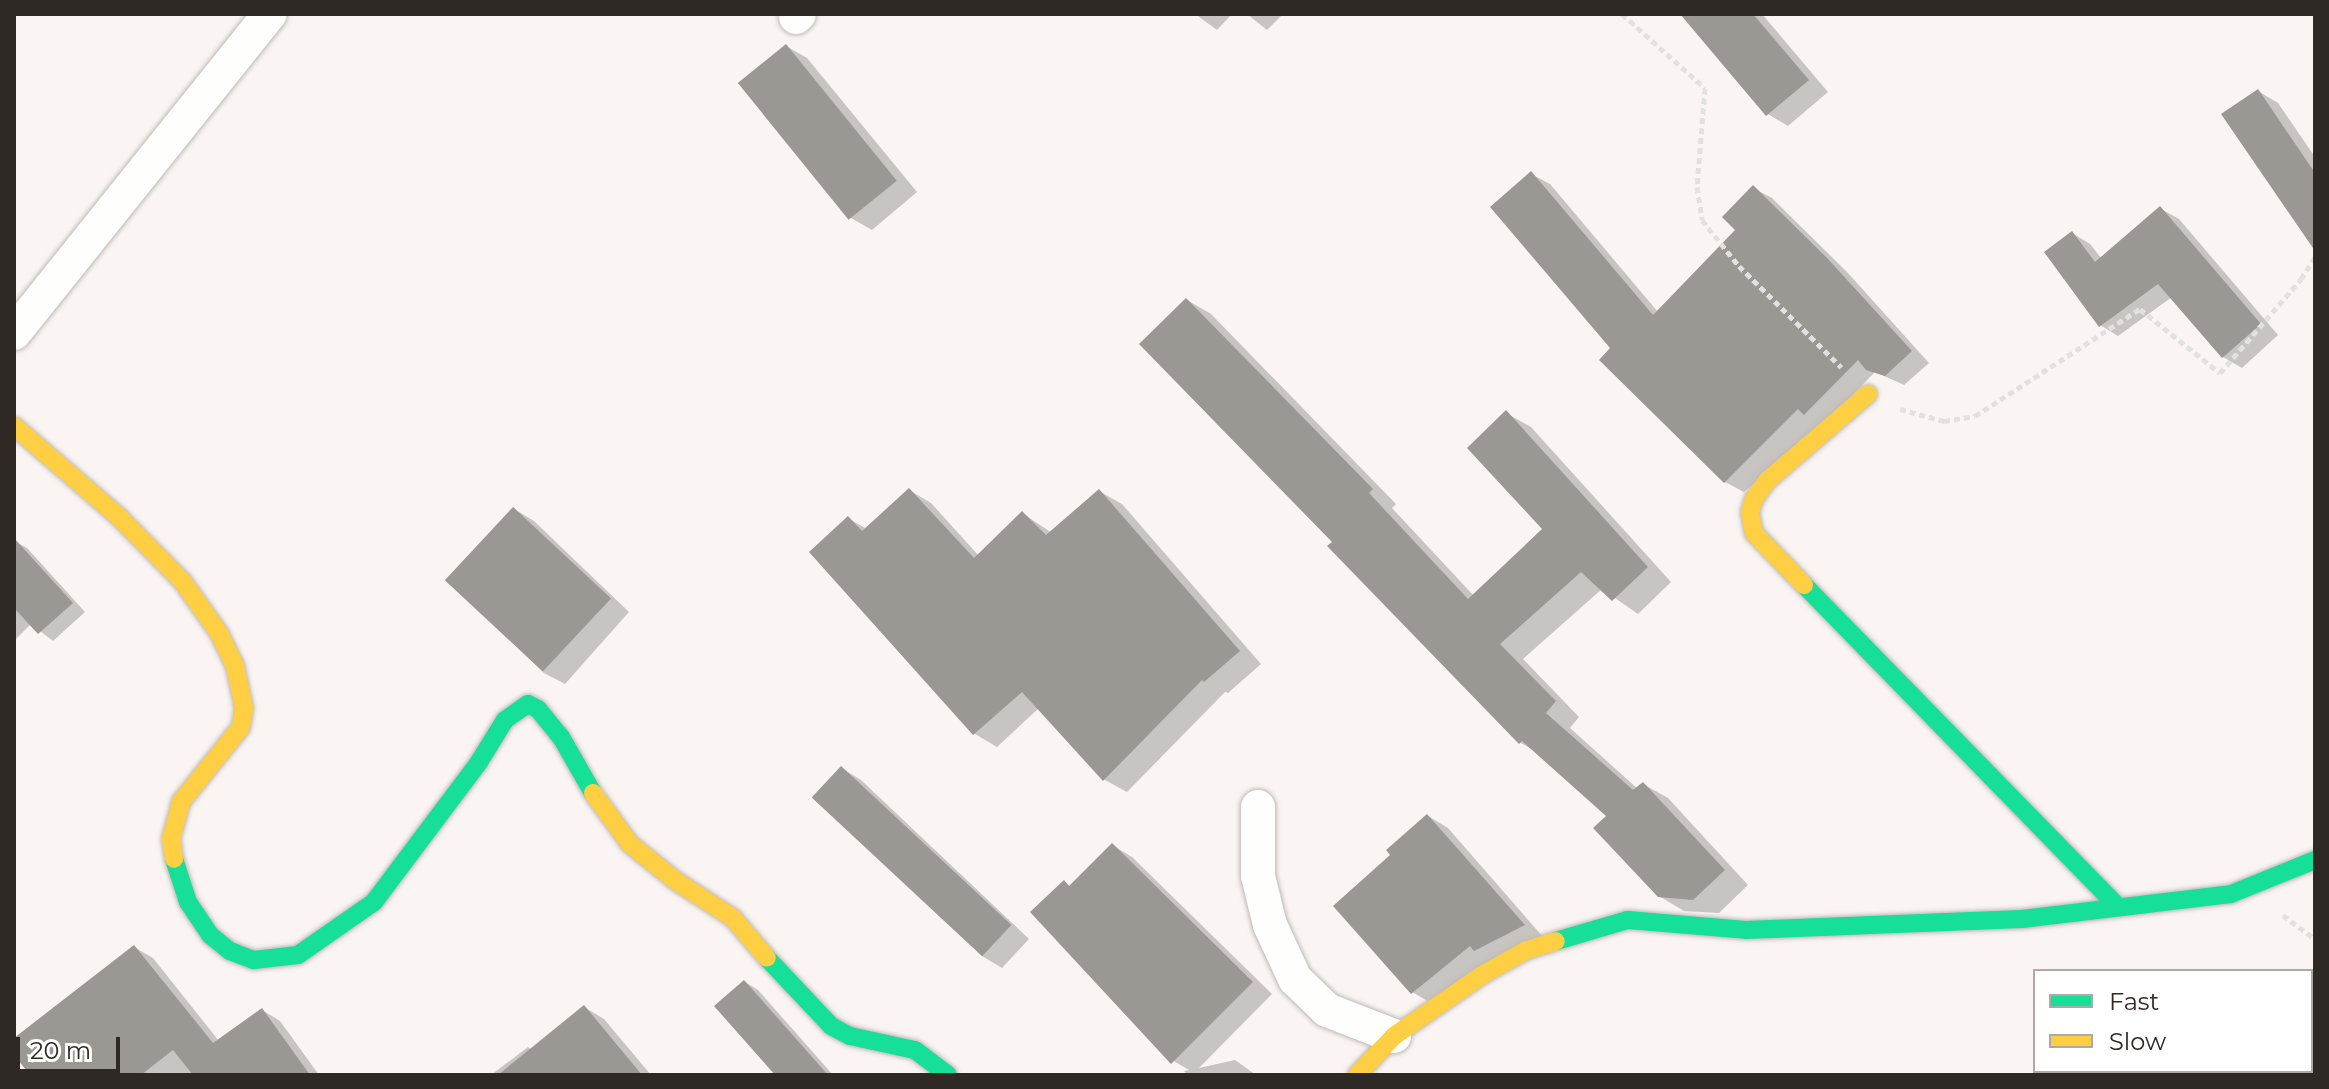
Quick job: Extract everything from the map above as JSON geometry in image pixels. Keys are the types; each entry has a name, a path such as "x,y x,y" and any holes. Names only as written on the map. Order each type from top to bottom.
{"street":[{"path":"14,333 270,14"},
{"path":"1868,394 1768,480 1754,499 1750,512 1754,533 2116,905"},
{"path":"14,426 118,516 183,582 219,633 235,666 244,708 241,727 181,802 171,839 176,871 188,902 210,935 230,951 254,960 298,955 374,902 479,762 505,720 528,704 538,709 561,737 581,776 630,844 676,881 733,918 803,1000 831,1026 850,1036 915,1050 948,1075"},
{"path":"1258,807 1258,876 1270,925 1295,979 1327,1010 1394,1036"},
{"path":"1357,1075 1394,1036 1482,975 1527,950 1628,920 1746,930 2022,919 2116,905 2231,894 2315,860"}],"path":[{"path":"1622,14 1705,88 1697,187 1702,220 1739,266 1868,394 1900,409 1944,421 1975,416 2140,309 2220,373 2301,279 2315,257"}],"building":[{"path":"1680,14 1753,14 1809,80 1766,116"},
{"path":"786,44 897,181 849,220 738,83"},
{"path":"2258,89 2315,173 2315,251 2221,114"},
{"path":"1531,171 1653,315 1735,230 1722,217 1753,185 1828,259 1912,351 1885,376 1866,370 1858,360 1804,415 1798,409 1724,483 1599,360 1610,348 1490,207"},
{"path":"2160,206 2261,324 2222,358 2158,284 2099,327 2044,252 2072,231 2095,262"},
{"path":"1186,298 1373,489 1369,493 1468,599 1542,529 1467,448 1506,410 1648,567 1612,601 1581,572 1500,644 1556,701 1546,713 1633,790 1643,782 1725,870 1693,900 1658,897 1593,828 1606,816 1522,741 1519,744 1327,546 1332,542 1139,344"},
{"path":"909,488 974,558 1022,511 1046,535 1099,489 1240,651 1204,682 1202,680 1103,781 1022,692 973,735 809,552 848,516 862,531"},
{"path":"513,507 611,598 543,672 445,580"},
{"path":"14,538 73,603 38,634 14,608"},
{"path":"841,766 1011,925 982,956 812,797"},
{"path":"1427,814 1525,925 1474,951 1470,946 1411,994 1333,906 1390,855 1386,850"},
{"path":"1112,843 1253,982 1171,1064 1030,912 1064,880 1069,886"},
{"path":"134,945 213,1043 262,1008 310,1075 193,1075 173,1050 141,1075 30,1075 14,1055 14,1038"},
{"path":"744,980 828,1075 775,1075 714,1006"},
{"path":"584,1005 642,1075 498,1075"}],"traffic: fast":[{"path":"1804,585 2116,905"},
{"path":"174,859 188,902 210,935 230,951 254,960 298,955 374,902 479,762 505,720 528,704 538,709 561,737 593,793"},
{"path":"1556,941 1628,920 1746,930 2022,919 2231,894 2315,860"},
{"path":"767,958 831,1026 850,1036 915,1050 948,1075"}],"traffic: slow":[{"path":"1804,585 1754,533 1750,512 1754,499 1768,480 1868,394"},
{"path":"14,426 118,516 183,582 219,633 235,666 244,708 241,727 181,802 171,839 174,859"},
{"path":"593,793 630,844 676,881 733,918 767,958"},
{"path":"1357,1075 1394,1036 1482,975 1527,950 1556,941"}]}
